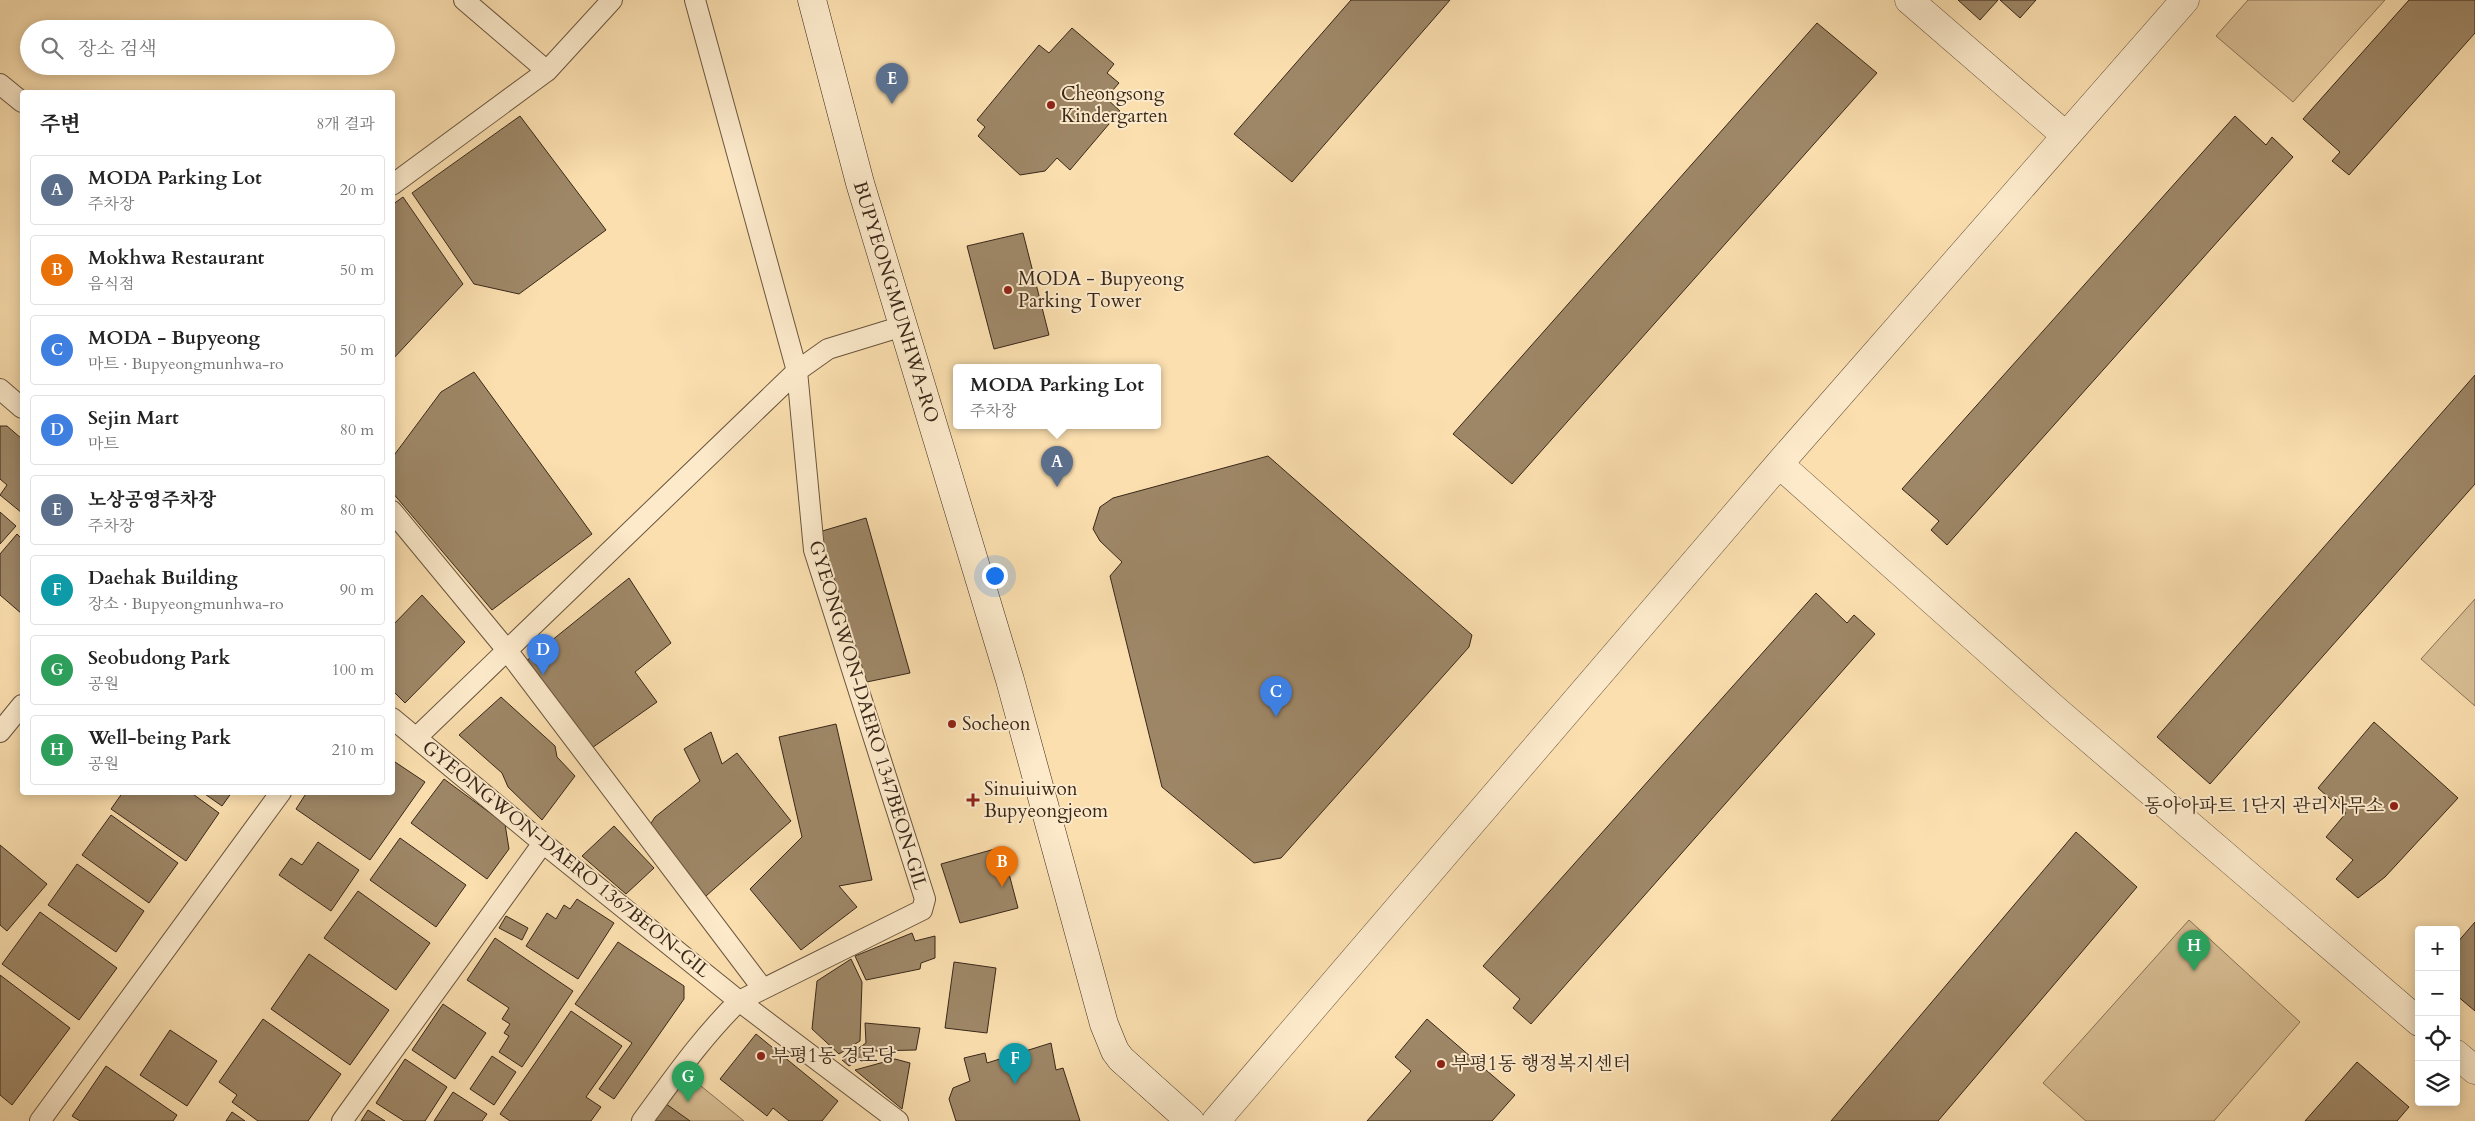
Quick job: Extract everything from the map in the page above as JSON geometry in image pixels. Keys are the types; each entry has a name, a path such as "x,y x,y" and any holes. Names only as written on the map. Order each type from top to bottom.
{"street":[{"name":"BUPYEONGMUNHWA-RO","path":"812,0 860,183 1010,680 1104,1024 1115,1051 1121,1059 1190,1121"},
{"path":"1909,0 2065,135"},
{"path":"1216,1121 1779,464 2185,0"},
{"path":"1779,464 2058,712 2415,1019"},
{"path":"2460,1057 2475,1070"}],"lane":[{"path":"464,0 547,71"},
{"path":"395,183 547,71 612,0"},
{"name":"GYEONGWON-DAERO 1347BEON-GIL","path":"694,0 797,371 814,550 925,899 922,910 763,989"},
{"path":"0,84 20,100"},
{"path":"416,738 506,649 797,371 828,349 903,326"},
{"path":"0,389 20,406"},
{"path":"395,515 506,649 763,989 739,1001 720,1020 680,1069 642,1121"},
{"path":"0,732 20,707"},
{"name":"GYEONGWON-DAERO 1367BEON-GIL","path":"395,720 739,1001 898,1121"},
{"path":"40,1121 280,795"},
{"path":"342,1121 543,843"}],"shaded area":[{"path":"2248,0 2385,0 2293,102 2216,36"},
{"path":"2475,599 2475,706 2421,659"},
{"path":"2189,920 2300,1022 2214,1121 2086,1121 2043,1083"},
{"path":"680,1069 744,1121 642,1121"}],"building":[{"path":"1351,0 1450,0 1292,182 1234,134"},
{"path":"1958,0 1998,0 1980,20"},
{"path":"2000,0 2036,0 2020,18"},
{"path":"2409,0 2475,0 2475,33 2349,175 2332,161 2340,152 2303,119"},
{"path":"1817,23 1877,73 1512,484 1453,434"},
{"name":"Cheongsong Kindergarten","path":"1072,28 1114,64 1107,73 1119,83 1106,98 1120,111 1070,170 1057,158 1045,171 1020,175 978,136 985,127 977,120 1039,45 1049,53"},
{"path":"520,116 606,230 519,294 474,284 412,193"},
{"path":"2235,116 2266,145 2272,137 2293,157 1947,545 1931,530 1939,521 1902,489"},
{"path":"403,197 463,284 395,357 395,203"},
{"name":"MODA - Bupyeong Parking Tower","path":"1023,233 1049,335 994,349 967,246"},
{"path":"474,372 592,534 492,610 395,496 395,454 441,392"},
{"path":"2475,375 2475,484 2210,784 2157,737"},
{"path":"0,426 7,426 20,437 20,511 0,495 7,485 0,479"},
{"path":"1268,456 1472,635 1469,647 1281,858 1254,863 1162,787 1110,576 1122,562 1100,541 1093,529 1100,507 1113,498"},
{"path":"0,512 16,526 0,544"},
{"path":"866,518 910,673 862,683 819,532"},
{"path":"17,534 20,537 20,612 0,595 0,554"},
{"path":"629,578 671,643 635,672 657,702 589,750 525,662"},
{"path":"1816,593 1847,623 1854,615 1875,634 1531,1024 1513,1008 1520,999 1483,966"},
{"path":"422,595 465,642 405,703 395,693 395,623"},
{"path":"501,697 555,746 557,757 575,776 542,820 508,787 502,773 459,735"},
{"name":"동아아파트 1단지 관리사무소","path":"2374,722 2458,798 2385,877 2358,898 2336,879 2353,860 2326,837 2346,813 2318,788"},
{"path":"836,724 872,880 839,886 857,907 801,950 750,889 802,837 779,737"},
{"path":"711,732 722,764 737,753 791,821 698,903 645,833 655,817 700,781 684,749"},
{"path":"395,762 425,782 370,860 296,809 305,795 395,795"},
{"path":"444,779 505,824 509,849 487,879 411,823"},
{"path":"121,795 194,795 219,813 186,861 111,809"},
{"path":"206,795 230,795 222,806"},
{"path":"111,815 178,863 149,903 82,855"},
{"path":"614,826 654,868 626,894 582,856"},
{"path":"2076,832 2137,887 1938,1121 1831,1121"},
{"path":"400,838 466,885 436,927 370,880"},
{"path":"318,842 359,870 331,911 279,875 291,858 302,865"},
{"path":"0,845 47,884 7,931 0,925"},
{"path":"1002,847 1018,908 960,923 941,864"},
{"path":"77,864 144,911 116,952 48,905"},
{"path":"358,891 430,943 396,990 324,938"},
{"path":"577,899 614,923 578,979 526,946 547,913 556,919 564,905 570,909"},
{"path":"40,912 117,968 79,1020 2,964"},
{"path":"506,916 528,928 522,940 499,928"},
{"path":"2475,922 2475,1011 2460,998 2460,939"},
{"path":"912,933 915,941 935,936 935,958 921,963 920,969 866,980 855,956"},
{"path":"495,938 573,991 522,1067 499,1052 509,1036 504,1033 510,1024 502,1019 509,1008 467,980"},
{"path":"618,942 684,986 684,999 614,1099 599,1089 632,1043 575,1004"},
{"path":"309,954 389,1010 350,1065 271,1009"},
{"path":"851,959 862,982 860,1041 839,1054 812,1029 817,981"},
{"path":"954,962 996,968 987,1033 945,1028"},
{"path":"0,975 70,1028 12,1105 0,1095"},
{"path":"443,1004 486,1033 455,1079 412,1050"},
{"path":"571,1011 622,1046 586,1097 601,1107 591,1121 510,1121 500,1114"},
{"path":"263,1019 341,1074 308,1121 258,1121 232,1102 237,1095 219,1082"},
{"name":"부평1동 행정복지센터","path":"1427,1019 1515,1095 1492,1121 1367,1121 1411,1071 1395,1057"},
{"path":"865,1023 920,1028 916,1050 874,1051 849,1066 842,1060 866,1043"},
{"path":"170,1030 217,1061 187,1106 140,1075"},
{"name":"부평1동 경로당","path":"756,1034 838,1101 822,1121 789,1121 773,1108 767,1116 720,1079"},
{"path":"1051,1043 1056,1070 1063,1068 1080,1121 956,1121 949,1099 953,1088 970,1081 964,1058 985,1053 987,1063"},
{"path":"492,1056 516,1072 494,1105 470,1089"},
{"path":"405,1059 447,1087 425,1121 404,1121 376,1103"},
{"path":"895,1059 910,1063 902,1109 855,1070"},
{"path":"2357,1062 2409,1107 2397,1121 2305,1121"},
{"path":"106,1066 177,1115 173,1121 80,1121 72,1116"},
{"path":"453,1092 487,1114 482,1121 434,1121"},
{"path":"662,1101 690,1121 647,1121"},
{"path":"368,1110 385,1121 361,1121"},
{"path":"232,1112 245,1121 226,1121"}],"place":[{"name":"노상공영주차장","path":"892,104"},
{"name":"Cheongsong Kindergarten","path":"1051,105"},
{"name":"MODA - Bupyeong Parking Tower","path":"1008,290"},
{"name":"MODA Parking Lot","path":"1057,487"},
{"name":"Sejin Mart","path":"543,675"},
{"name":"MODA - Bupyeong","path":"1276,717"},
{"name":"Socheon","path":"952,724"},
{"name":"Sinuiuiwon Bupyeongjeom","path":"973,800"},
{"name":"동아아파트 1단지 관리사무소","path":"2394,806"},
{"name":"Mokhwa Restaurant","path":"1002,887"},
{"name":"Well-being Park","path":"2194,971"},
{"name":"부평1동 경로당","path":"761,1056"},
{"name":"부평1동 행정복지센터","path":"1441,1064"},
{"name":"Daehak Building","path":"1015,1084"},
{"name":"Seobudong Park","path":"688,1102"}]}
